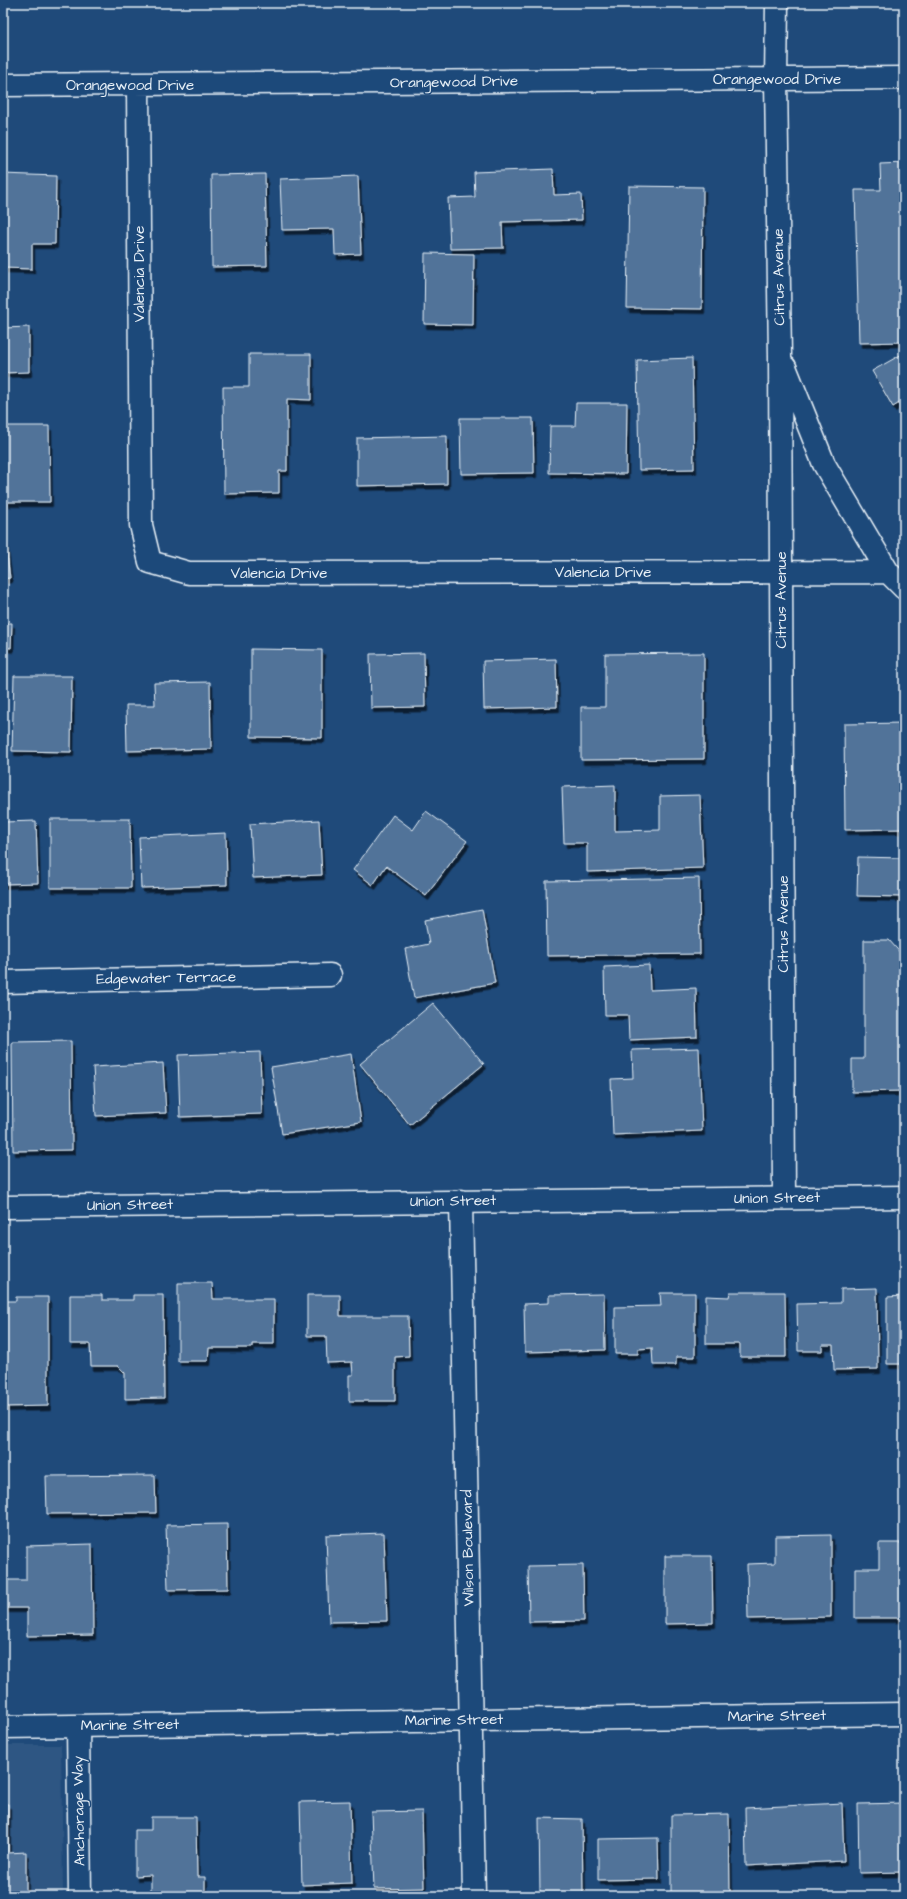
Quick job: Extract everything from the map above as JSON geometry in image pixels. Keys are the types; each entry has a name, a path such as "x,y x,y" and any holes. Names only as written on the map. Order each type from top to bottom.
{"street":[{"name":"Citrus Avenue","path":"778,3 776,79 780,357 784,1198"},
{"name":"Orangewood Drive","path":"3,85 904,78"},
{"name":"Valencia Drive","path":"138,85 141,525 150,562 189,573 888,572"},
{"path":"780,357 824,464 888,572 904,588"},
{"name":"Edgewater Terrace","path":"3,982 330,975"},
{"name":"Union Street","path":"3,1207 904,1197"},
{"name":"Wilson Boulevard","path":"461,1201 474,1896"},
{"name":"Marine Street","path":"3,1727 904,1714"},
{"name":"Anchorage Way","path":"78,1726 80,1896"}],"shaded area":[{"path":"3,1745 61,1745 63,1896 3,1896"}],"building":[{"path":"904,163 904,342 859,343 855,190 881,190 880,164"},
{"path":"553,169 554,195 581,194 582,220 502,222 503,248 450,249 448,198 475,197 474,172"},
{"path":"3,174 56,176 55,244 32,244 32,269 3,268"},
{"path":"265,174 267,266 212,267 211,175"},
{"path":"358,176 361,254 335,255 334,229 282,230 280,179"},
{"path":"629,186 703,187 702,309 627,308"},
{"path":"425,253 474,254 473,325 424,324"},
{"path":"29,327 29,372 3,373 3,328"},
{"path":"904,353 904,400 893,407 872,371"},
{"path":"249,354 311,354 311,400 287,399 287,471 279,471 279,493 224,494 223,387 249,387"},
{"path":"692,358 694,469 639,470 637,360"},
{"path":"576,403 627,403 626,474 549,473 550,426 575,426"},
{"path":"460,418 533,418 534,473 461,474"},
{"path":"3,426 49,426 50,502 3,502"},
{"path":"447,436 447,484 357,486 357,438"},
{"path":"5,539 10,578 3,579 3,540"},
{"path":"3,623 12,623 11,648 3,647"},
{"path":"251,649 322,650 322,738 251,737"},
{"path":"424,653 425,707 371,708 370,654"},
{"path":"704,653 704,759 581,760 581,707 605,707 605,654"},
{"path":"556,659 557,707 484,709 483,661"},
{"path":"14,676 72,676 71,752 12,751"},
{"path":"210,682 211,749 127,751 126,705 155,705 154,683"},
{"path":"904,723 904,829 845,830 844,724"},
{"path":"615,785 615,831 660,830 660,796 700,795 703,868 587,872 587,843 564,843 562,787"},
{"path":"426,811 467,841 426,896 386,866 373,885 353,870 393,815 413,830"},
{"path":"50,819 130,819 131,888 50,888"},
{"path":"319,820 322,875 253,878 250,824"},
{"path":"36,821 38,883 3,884 3,822"},
{"path":"226,833 227,885 141,888 139,837"},
{"path":"858,857 904,858 904,897 857,896"},
{"path":"699,878 700,954 547,956 546,881"},
{"path":"482,909 495,983 414,998 405,949 429,944 425,920"},
{"path":"864,940 889,940 904,957 904,1091 852,1092 852,1059 864,1059"},
{"path":"649,965 650,990 696,988 697,1037 629,1040 628,1015 605,1015 604,967"},
{"path":"433,1003 484,1064 410,1125 360,1064"},
{"path":"71,1041 72,1150 13,1151 12,1042"},
{"path":"699,1048 702,1131 613,1135 611,1079 633,1078 632,1050"},
{"path":"260,1052 262,1114 180,1117 178,1055"},
{"path":"351,1054 361,1122 282,1134 271,1067"},
{"path":"163,1063 166,1113 96,1116 93,1067"},
{"path":"178,1283 212,1283 213,1299 274,1299 274,1344 252,1344 252,1348 209,1348 208,1361 178,1361"},
{"path":"877,1288 878,1369 834,1370 833,1345 822,1345 822,1351 798,1351 797,1304 841,1303 841,1289"},
{"path":"730,1292 785,1292 786,1357 740,1357 740,1344 706,1344 706,1296 729,1297"},
{"path":"660,1293 695,1293 695,1357 676,1357 676,1365 653,1365 652,1348 638,1349 638,1354 615,1354 615,1307 661,1306"},
{"path":"604,1294 605,1350 525,1352 524,1304 549,1303 549,1295"},
{"path":"70,1295 102,1295 102,1300 133,1300 133,1295 163,1295 164,1398 125,1399 125,1373 118,1366 91,1366 90,1344 70,1344"},
{"path":"307,1295 340,1295 340,1316 408,1316 409,1356 395,1357 395,1401 349,1401 349,1375 353,1375 352,1362 327,1363 326,1336 307,1336"},
{"path":"904,1296 904,1364 887,1364 887,1297"},
{"path":"16,1297 48,1297 48,1406 3,1407 3,1301 16,1301"},
{"path":"155,1475 156,1513 47,1514 46,1476"},
{"path":"227,1524 228,1589 168,1590 166,1525"},
{"path":"384,1533 387,1621 329,1622 326,1535"},
{"path":"831,1535 831,1617 748,1619 747,1564 775,1563 775,1536"},
{"path":"879,1543 904,1543 904,1618 855,1618 855,1568 879,1568"},
{"path":"92,1544 93,1635 27,1636 27,1608 3,1608 3,1580 26,1580 26,1546"},
{"path":"665,1556 712,1556 713,1623 665,1624"},
{"path":"583,1565 584,1621 529,1622 528,1566"},
{"path":"350,1801 352,1883 302,1885 300,1802"},
{"path":"842,1803 844,1861 746,1866 745,1808"},
{"path":"904,1803 904,1872 859,1873 858,1804"},
{"path":"3,1804 8,1804 8,1853 26,1852 26,1896 3,1896"},
{"path":"422,1811 424,1888 374,1889 371,1812"},
{"path":"729,1814 730,1896 671,1896 671,1815"},
{"path":"151,1817 196,1817 197,1877 205,1877 205,1896 151,1896 151,1875 135,1876 135,1830 151,1830"},
{"path":"539,1818 582,1819 583,1895 540,1895"},
{"path":"658,1838 659,1879 598,1880 598,1839"}]}
